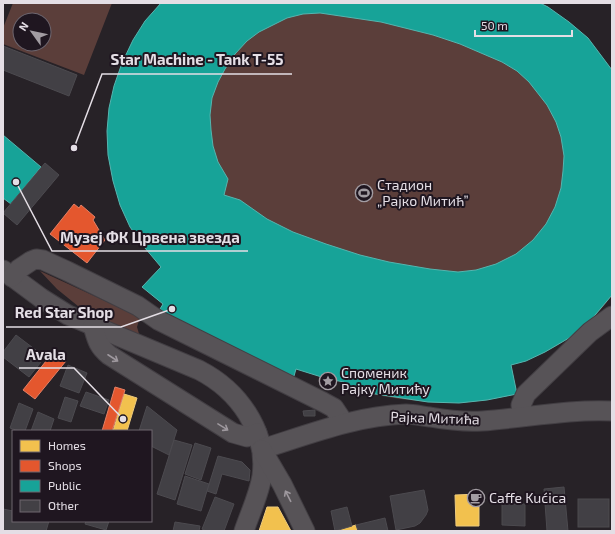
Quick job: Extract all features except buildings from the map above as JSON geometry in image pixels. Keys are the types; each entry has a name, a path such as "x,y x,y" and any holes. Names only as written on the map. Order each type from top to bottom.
{"street":[{"path":"244,531 261,480 263,462 259,441 252,421 240,403 224,387 207,374 93,326 56,308 8,274 31,260 43,260 138,306 158,320 323,402 334,408 344,423"},
{"path":"523,416 521,405 526,394 590,332 612,316"},
{"name":"Рајка Митића","path":"93,326 101,349 109,355 233,433 247,436 259,441 373,417 408,414 469,421 593,410 612,412"},
{"path":"259,441 305,531"}],"shaded area":[{"path":"13,3 112,3 84,75 24,52 52,52 52,12 12,12 12,47 3,44 3,28"},
{"name":"Стадион „Рајко Митић”","path":"161,3 540,3 569,22 588,38 612,70 612,295 592,319 568,339 540,354 511,365 517,394 481,401 459,403 416,401 343,389 344,382 328,379 296,369 294,376 260,363 175,320 160,309 163,304 142,287 161,267 130,227 120,205 113,181 108,155 107,131 109,108 145,21"},
{"path":"40,271 140,317 137,327 140,337 89,315 57,289"}],"place":[{"name":"Star Machine - Tank T-55","path":"74,148"},
{"name":"Музеј ФК Црвена звезда","path":"16,182"},
{"name":"Стадион „Рајко Митић”","path":"364,193"},
{"name":"Red Star Shop","path":"172,309"},
{"name":"Споменик Рајку Митићу","path":"328,381"},
{"name":"Avala","path":"123,419"},
{"name":"Caffe Kućica","path":"476,498"}]}
